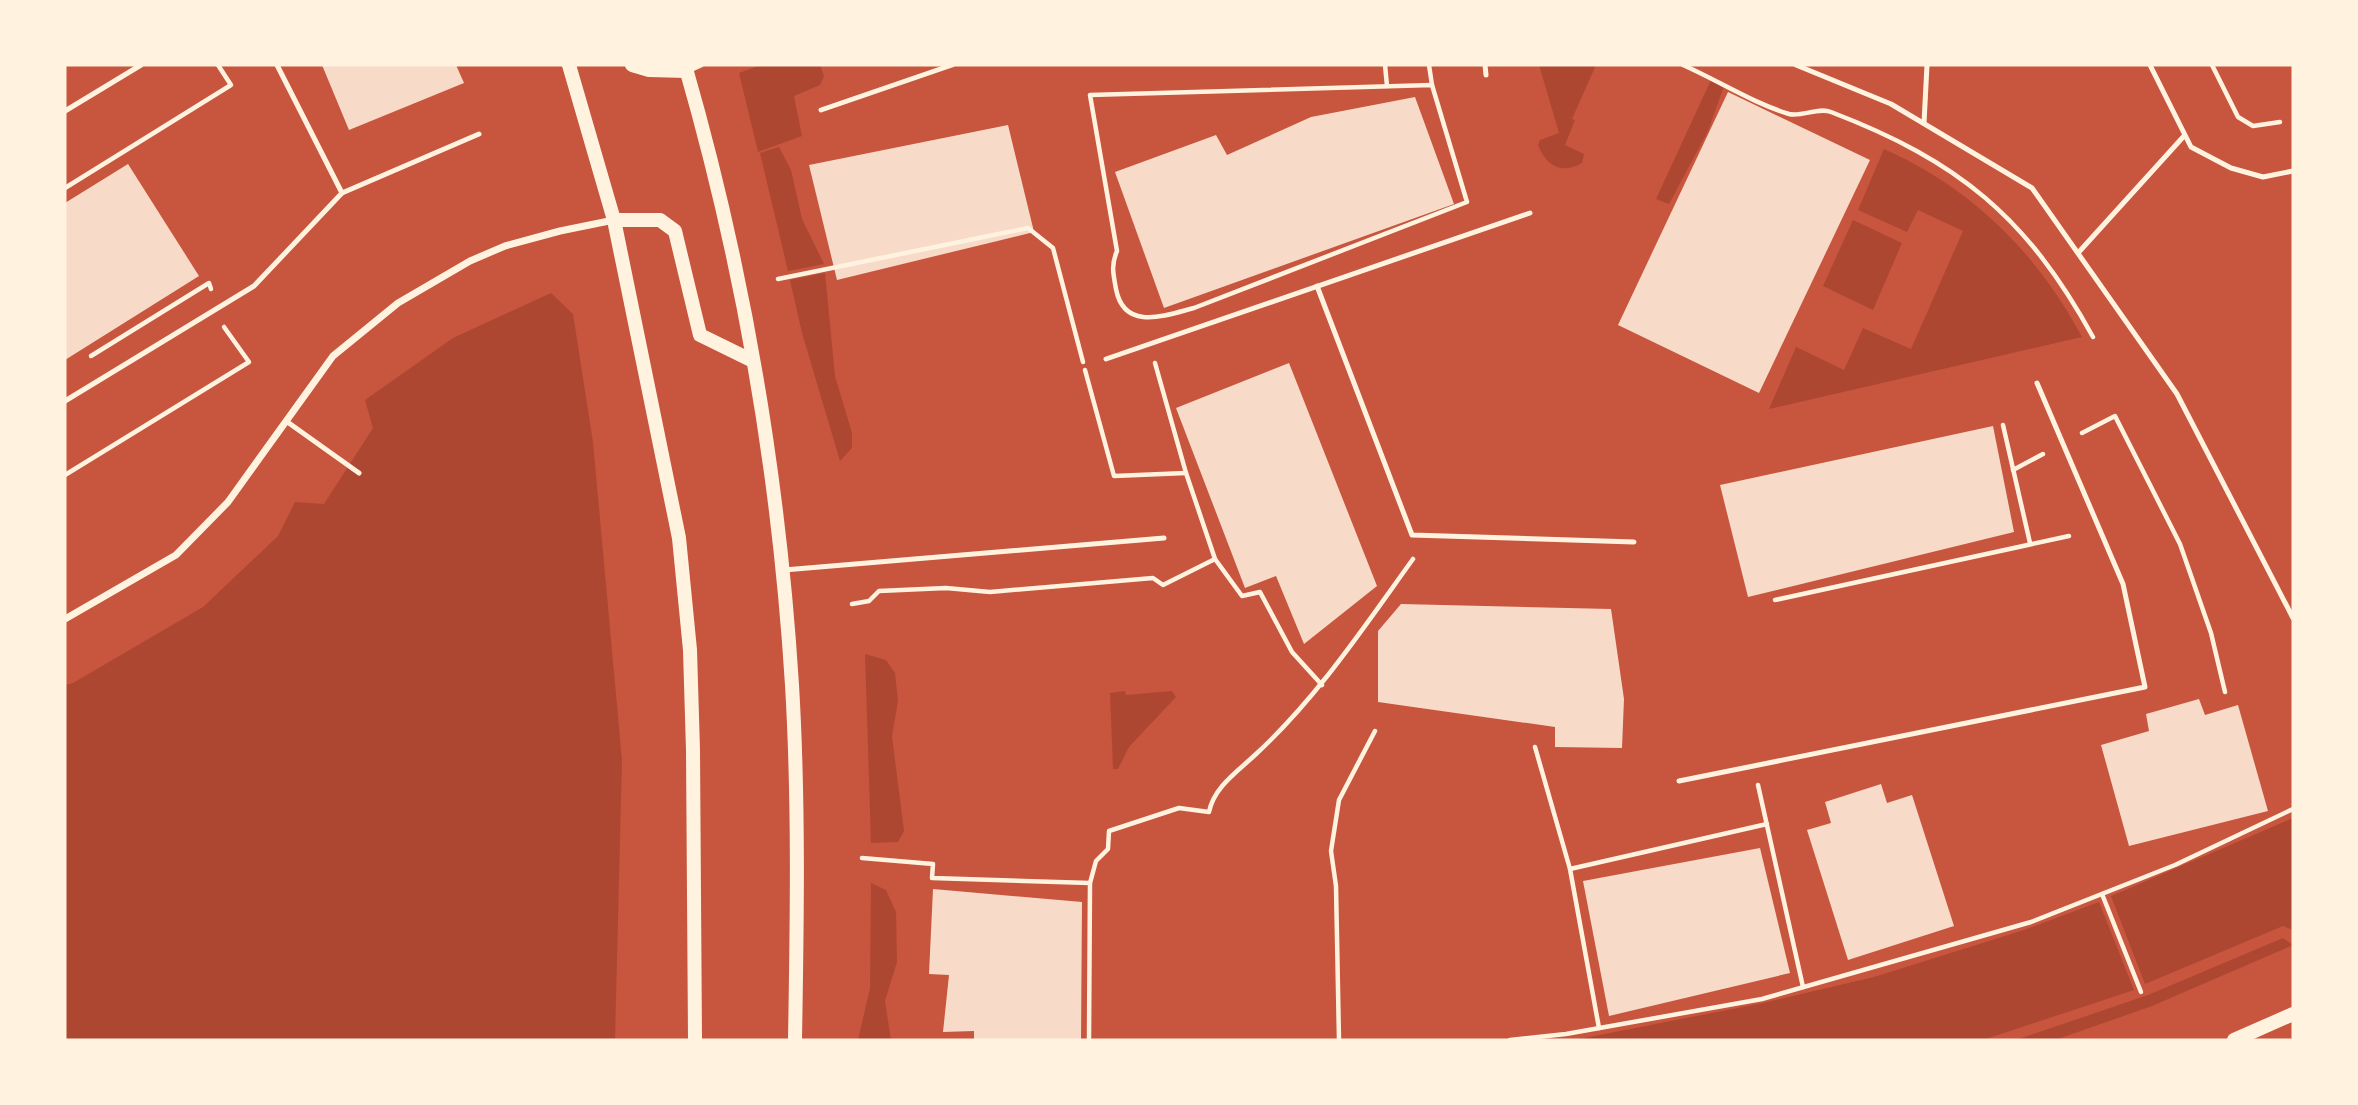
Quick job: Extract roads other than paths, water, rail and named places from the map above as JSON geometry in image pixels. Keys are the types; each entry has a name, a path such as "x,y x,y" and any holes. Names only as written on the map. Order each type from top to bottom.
{"main road":[{"path":"569,65 614,220 679,538 690,650 693,737 695,1040"},
{"path":"632,65 649,71 686,68 718,190 767,441 792,685 796,798 795,1040"},
{"path":"614,220 660,220 675,231 700,335 753,361"},
{"path":"2234,1040 2293,1014"}],"street":[{"path":"65,619 176,555 228,502 333,356 366,326 436,279 505,247 560,230 614,220"}],"lane":[{"path":"65,111 141,65"},
{"path":"277,65 342,193"},
{"path":"686,68 701,65"},
{"path":"821,110 952,65"},
{"path":"1485,65 1486,75"},
{"path":"1796,65 1891,104 2032,188 2177,394 2293,618"},
{"path":"1924,123 1927,65"},
{"path":"2150,65 2191,147 2231,168 2263,177 2293,171"},
{"path":"65,401 254,286 342,193 479,134"},
{"path":"2078,253 2184,136"},
{"path":"1106,359 1530,213"},
{"path":"1317,286 1412,535 1634,541"},
{"path":"1679,781 2145,687 2123,584 2038,383"},
{"path":"286,421 359,473"},
{"path":"782,570 1164,538"}]}
